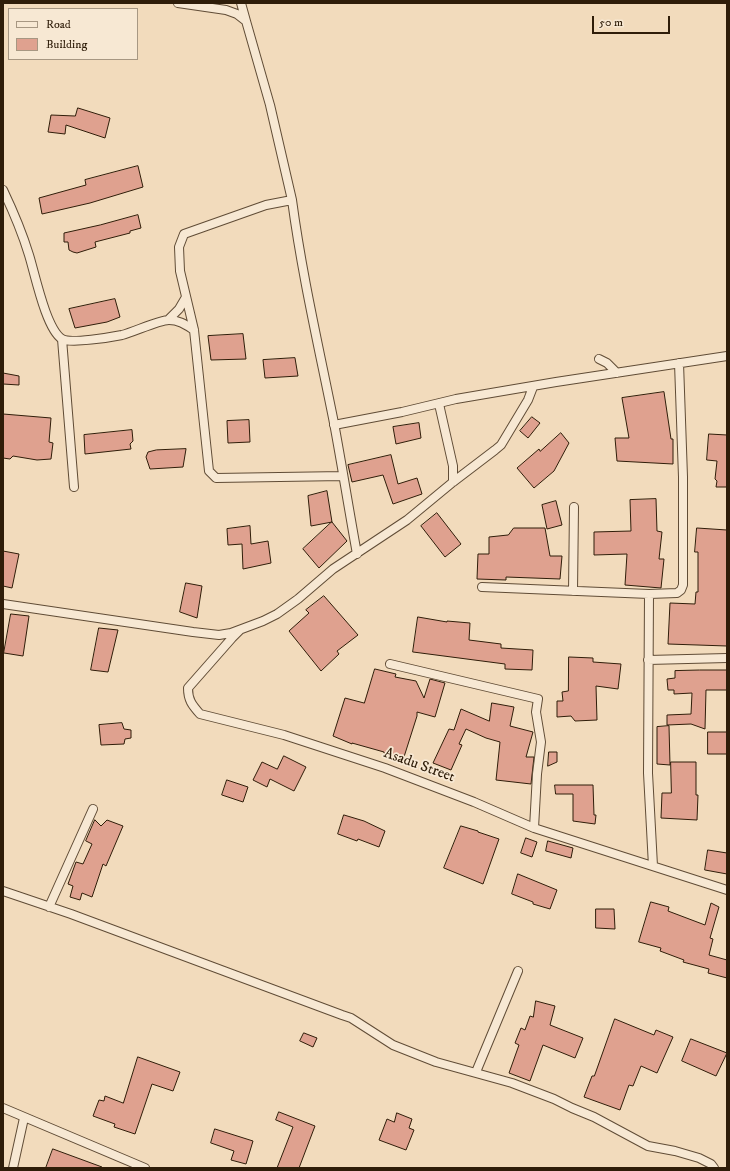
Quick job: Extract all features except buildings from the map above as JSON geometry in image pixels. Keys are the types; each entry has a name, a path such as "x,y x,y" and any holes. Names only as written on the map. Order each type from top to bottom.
{"street":[{"path":"178,3 226,10 237,14 246,21"},
{"path":"241,3 270,105 292,200 299,252 334,425 357,554"},
{"path":"3,190 14,213 29,255 40,298 54,330 62,340 74,487"},
{"path":"292,200 266,205 184,234 179,248 180,271 194,330 206,456 209,471 216,478 343,476"},
{"path":"168,320 179,309 186,297"},
{"path":"62,340 74,342 122,335 168,320 182,322 194,330"},
{"path":"334,425 456,400 727,356"},
{"path":"599,359 617,373"},
{"path":"482,587 649,594 677,593 681,590 684,585 683,477 679,364"},
{"path":"3,604 193,632 219,634 240,630 277,614 298,599 333,569 407,520 501,444 528,400 533,387"},
{"path":"439,404 453,466 453,482"},
{"path":"573,591 574,507"},
{"path":"649,594 648,773 653,866"},
{"name":"Asadu Street","path":"240,630 188,688 188,697 200,714 284,735 385,768 474,802 534,828 727,890"},
{"path":"648,660 727,658"},
{"path":"390,664 538,700 536,712 541,742 537,774 534,828"},
{"path":"49,907 93,809"},
{"path":"3,891 351,1018 393,1045 436,1062 512,1083 554,1099 594,1117 648,1146 675,1151 699,1158 711,1164 714,1168"},
{"path":"476,1072 518,971"},
{"path":"3,1108 145,1168"},
{"path":"13,1168 24,1118"}]}
